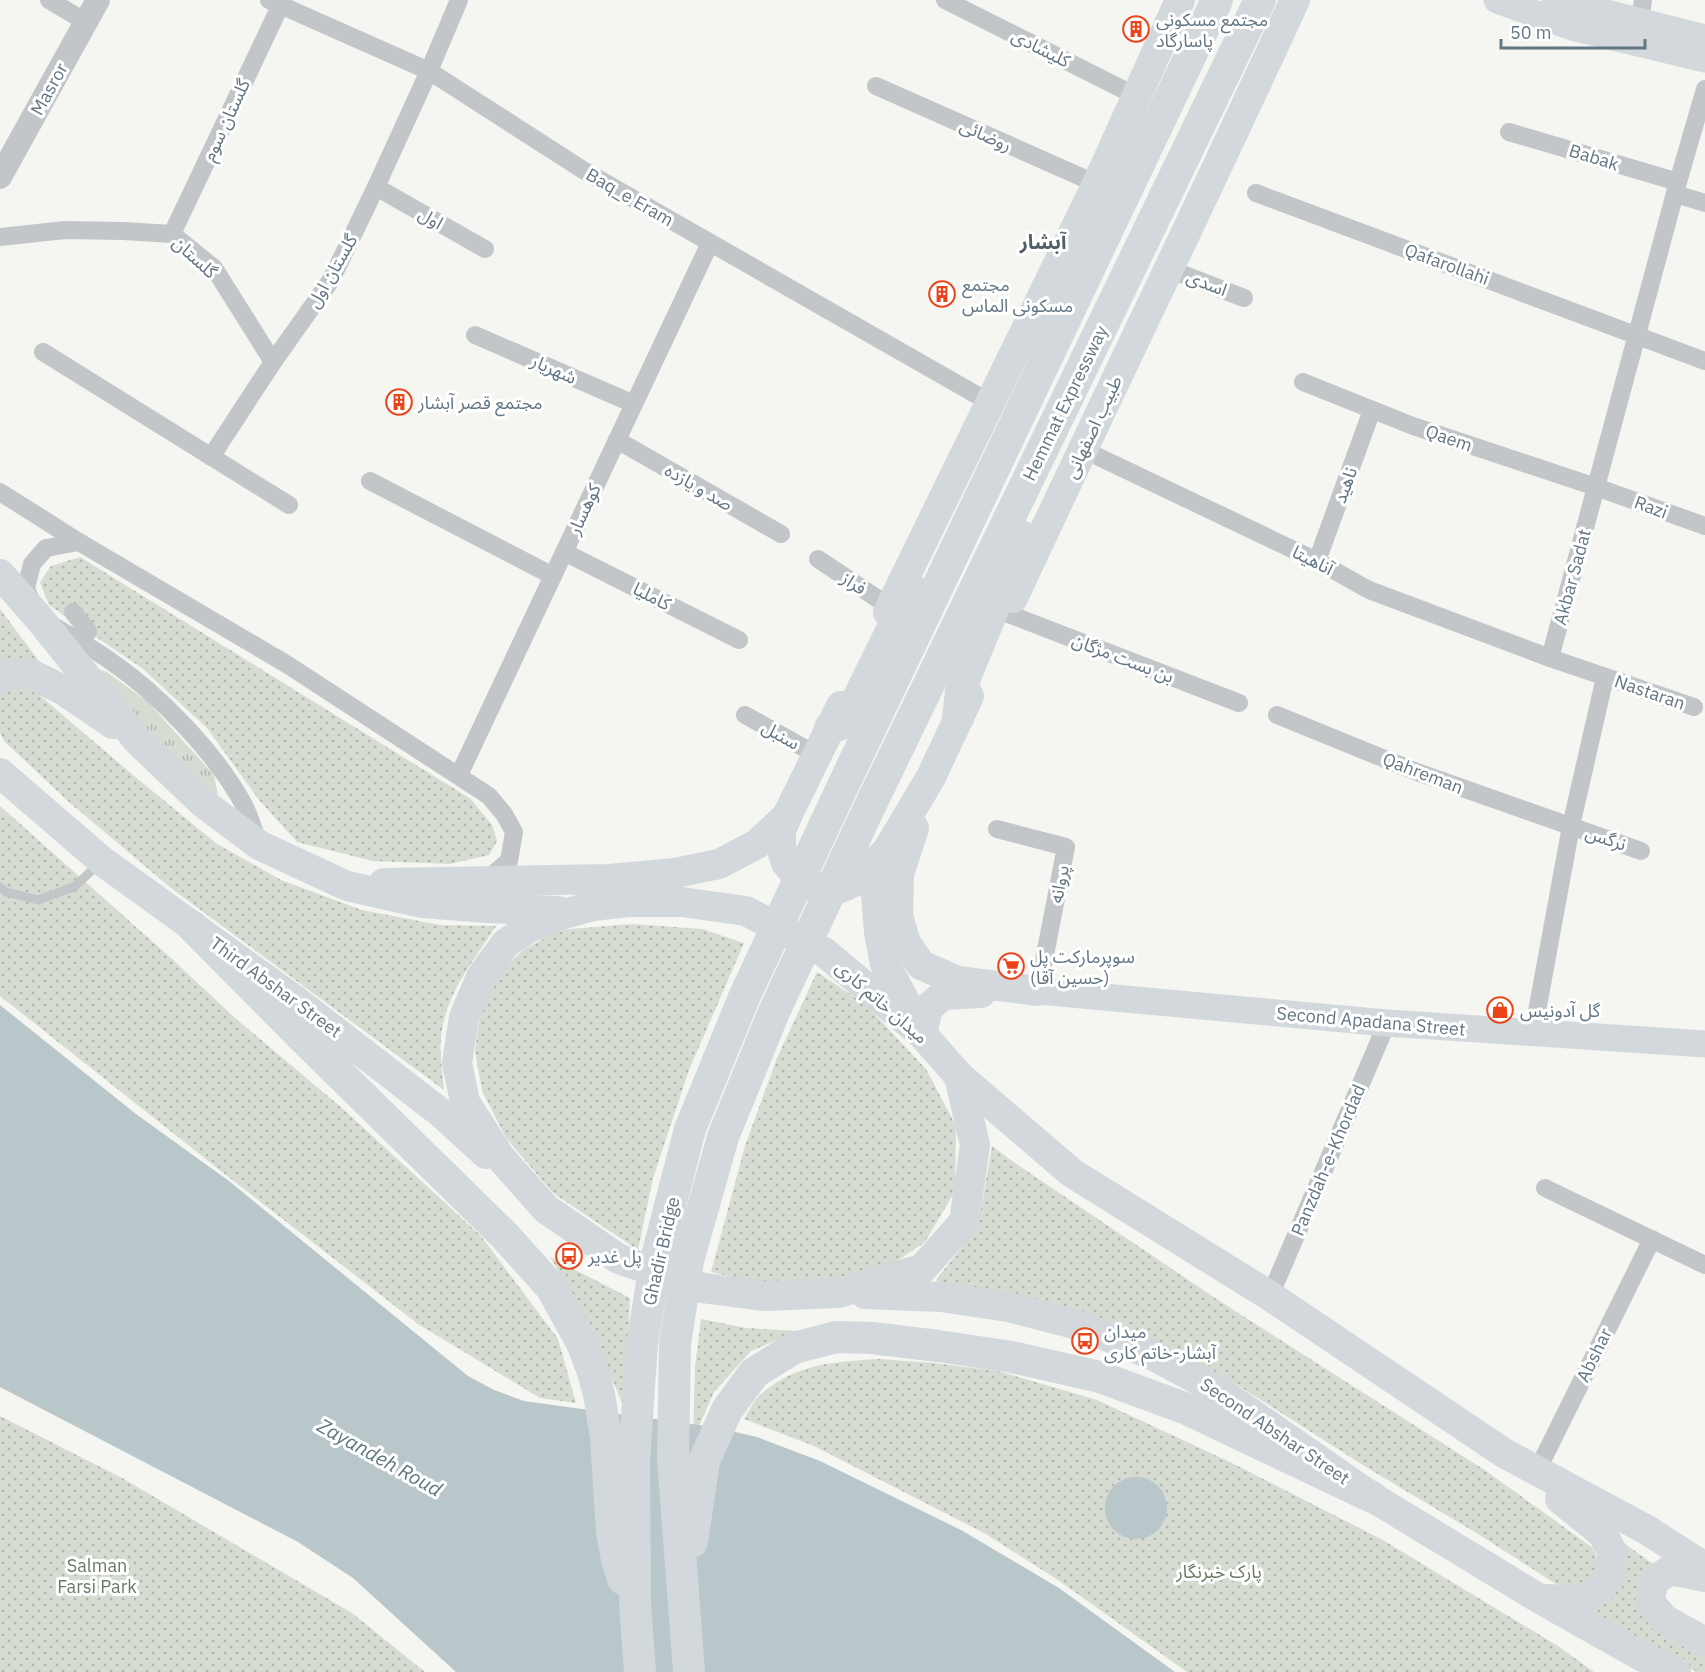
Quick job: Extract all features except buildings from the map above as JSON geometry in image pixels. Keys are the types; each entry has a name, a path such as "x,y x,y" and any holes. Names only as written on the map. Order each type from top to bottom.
{"highway":[{"name":"Hemmat Expressway","path":"840,792 1216,0"},
{"name":"Hemmat Expressway","path":"870,806 1260,0"},
{"path":"823,742 851,713 973,467 981,456 1011,430"},
{"path":"958,718 961,692 970,664 1028,524 1039,457"},
{"name":"Ghadir Bridge","path":"640,1672 635,1604 634,1461 642,1344 656,1260 690,1129 745,995 840,792"},
{"name":"Ghadir Bridge","path":"689,1672 673,1447 675,1344 688,1261 723,1137 774,1012 870,806"},
{"path":"193,927 505,1236 551,1287 581,1341 599,1394 606,1438 615,1552 621,1576 635,1604"},
{"path":"696,1672 683,1599 704,1461 728,1410 754,1373 794,1348 836,1337 872,1338 1012,1357 1100,1377 1187,1409 1372,1497"}],"main road":[{"path":"887,852 856,881 841,888 825,889 809,885 796,875 786,862 781,847 781,831 1096,183 1180,0"},
{"path":"1497,0 1572,27 1705,59"},
{"path":"1555,0 1641,11 1705,38"},
{"name":"طبیب اصفهانی","path":"887,852 930,777 980,675 1006,613 1082,449 1295,2"},
{"path":"0,574 38,617 138,741 203,803 259,845 347,886 423,903 575,911"},
{"path":"0,679 8,674 31,674 63,690 138,741"},
{"path":"0,749 38,807"},
{"name":"Third Abshar Street","path":"0,773 102,861 296,1001 441,1113 546,1209"},
{"path":"930,777 899,874 898,916 906,943 921,965 958,981 1038,991"},
{"path":"347,886 390,882 610,879 675,873 719,864 757,844 787,816"},
{"path":"887,852 876,895 879,932 885,964 922,1034"},
{"name":"میدان خاتم کاری","path":"627,902 682,902 746,911 824,952 922,1034 959,1076 975,1145 964,1222 922,1269 838,1293 765,1296 703,1288 619,1259 546,1209 500,1157 465,1102 457,1063 464,1017 481,977 506,943 529,928 557,916 593,906 627,902"},
{"path":"922,1034 928,1008 943,995 1038,991"},
{"name":"Second Apadana Street","path":"1038,991 1387,1023 1705,1044"},
{"path":"959,1076 1072,1173 1270,1296 1504,1453 1647,1530 1705,1567"},
{"name":"Second Abshar Street","path":"838,1293 941,1297 1008,1307 1082,1326 1154,1356 1219,1391 1372,1497 1540,1599 1641,1656 1676,1672"},
{"path":"1504,1453 1602,1533 1612,1551 1611,1572 1601,1589 1583,1600 1540,1599"},
{"path":"1705,1577 1671,1570 1653,1582 1650,1602 1664,1619 1705,1642"}],"street":[{"path":"49,0 86,22"},
{"name":"Masror","path":"0,177 98,0"},
{"name":"گلستان اول","path":"211,457 273,362 331,280 376,187 459,0"},
{"name":"کلیشادی","path":"945,0 1136,96"},
{"name":"Baq_e Eram","path":"277,2 429,71 583,170 989,402"},
{"name":"گلستان سوم","path":"172,234 277,2"},
{"name":"روضائی","path":"876,86 1096,183"},
{"name":"Akbar Sadat","path":"1550,658 1705,89"},
{"name":"Babak","path":"1509,132 1677,188 1705,203"},
{"name":"اول","path":"376,187 485,249"},
{"name":"Qafarollahi","path":"1256,193 1705,361"},
{"name":"گلستان","path":"0,237 65,230 172,234 213,268 273,362"},
{"name":"کوهسار","path":"459,775 710,243"},
{"name":"اسدی","path":"1169,268 1245,298"},
{"name":"شهریار","path":"475,334 634,404"},
{"path":"43,352 289,505"},
{"name":"Qaem","path":"1303,382 1413,426 1596,487"},
{"name":"ناهید","path":"1317,561 1372,410"},
{"name":"صد و یازده","path":"617,440 781,534"},
{"name":"آناهیتا","path":"1082,449 1317,561 1370,590 1550,658"},
{"path":"370,481 553,576"},
{"name":"Razi","path":"1596,487 1705,526"},
{"path":"0,492 79,542 288,665 489,796 504,814 514,832 509,861 484,881"},
{"path":"79,542 46,548 32,564 26,588 38,617 110,660 140,683 186,728 223,770 246,809 259,845"},
{"name":"کاملیا","path":"564,552 739,640"},
{"name":"فراز","path":"818,559 890,607"},
{"path":"73,612 88,631 81,643"},
{"name":"بن بست مژگان","path":"1006,613 1239,703"},
{"path":"1533,1033 1571,826 1605,677 1550,658"},
{"name":"Nastaran","path":"1605,677 1694,707"},
{"name":"سنبل","path":"745,715 823,742"},
{"name":"Qahreman","path":"1277,715 1417,772 1571,826"},
{"name":"نرگس","path":"1571,826 1641,851"},
{"name":"پروانه","path":"997,830 1066,847 1038,991"},
{"name":"Panzdah-e-Khordad","path":"1270,1296 1387,1023"},
{"path":"1545,1188 1705,1265"},
{"name":"Abshar","path":"1537,1471 1652,1239"}],"lane":[{"path":"0,887 6,892 38,900 74,887 102,861"}],"green space":[{"path":"80,557 471,799 492,825 497,841 489,855 450,864 373,861 297,842 259,800 207,728 142,668 49,605 40,582 51,566"},
{"path":"0,609 6,617 44,668 0,668"},
{"path":"94,668 107,672 148,702 214,775 218,795 205,791 186,773"},
{"path":"17,686 31,688 217,844 281,880 362,910 440,925 496,926 461,979 448,1007 441,1044 444,1090 171,888 70,803 4,741 0,733 0,694 6,689"},
{"path":"0,806 235,1018 342,1108 481,1236 558,1339 576,1403 540,1398 418,1324 0,996"},
{"path":"632,924 702,929 744,943 689,1070 653,1178 638,1250 553,1193 506,1138 482,1091 475,1051 479,1021 487,996 503,969 523,950 559,930"},
{"path":"817,972 865,1004 926,1069 956,1126 955,1191 925,1242 881,1272 813,1286 758,1283 711,1272 745,1146 777,1058"},
{"path":"992,1146 1221,1302 1486,1471 1593,1548 1598,1564 1595,1574 1573,1589 1556,1584 1231,1381 1164,1346 942,1287 936,1280 962,1247 981,1209"},
{"path":"550,1257 630,1298 625,1409 578,1303"},
{"path":"701,1319 746,1328 798,1331 751,1351 714,1392 693,1439 695,1367"},
{"name":"پارک خبرنگار","path":"879,1359 998,1371 1097,1400 1232,1463 1381,1539 1558,1646 1594,1672 1187,1672 1058,1580 986,1534 814,1446 744,1419 757,1398 787,1377 831,1363"},
{"name":"Salman Farsi Park","path":"0,1416 122,1478 352,1613 425,1672 0,1672"},
{"path":"1618,1539 1656,1566 1643,1574 1636,1592 1640,1608 1705,1648 1705,1672 1697,1672 1610,1628 1584,1612"}],"water":[{"name":"Zayandeh Roud","path":"0,1005 136,1114 229,1181 468,1376 494,1390 524,1401 713,1427 757,1437 820,1461 961,1530 1059,1588 1175,1672 456,1672 353,1578 298,1542 0,1387"},
{"path":"1136,1477 1148,1479 1158,1486 1165,1496 1167,1508 1165,1520 1158,1530 1148,1537 1136,1539 1124,1537 1114,1530 1107,1520 1105,1508 1107,1496 1114,1486 1124,1479"}],"place":[{"name":"مجتمع مسکونی پاسارگاد","path":"1136,29"},
{"name":"مجتمع مسکونی الماس","path":"942,294"},
{"name":"مجتمع قصر آبشار","path":"399,402"},
{"name":"سوپرمارکت پل (حسین آقا)","path":"1011,966"},
{"name":"گل آدونیس","path":"1500,1010"},
{"name":"پل غدیر","path":"569,1256"},
{"name":"میدان آبشار-خاتم کاری","path":"1085,1341"}],"district":[{"name":"آبشار","path":"1043,241"}]}
